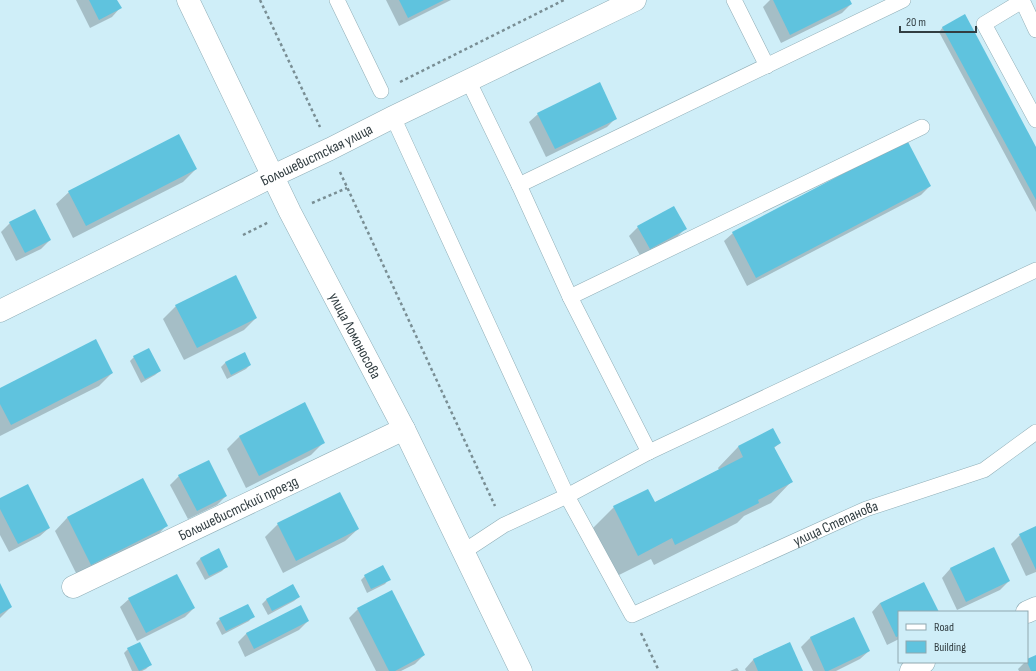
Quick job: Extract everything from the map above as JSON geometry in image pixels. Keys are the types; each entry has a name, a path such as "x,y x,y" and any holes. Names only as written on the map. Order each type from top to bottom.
{"street":[{"name":"улица Ломоносова","path":"188,0 294,219 404,429 521,671"},
{"name":"Большевистская улица","path":"0,311 468,80 608,6 635,0"},
{"name":"Большевистский проезд","path":"73,587 404,429"},
{"path":"911,671 922,663"}],"lane":[{"path":"337,0 381,92"},
{"path":"734,0 767,66"},
{"path":"519,185 903,0"},
{"path":"1036,30 1022,1 984,24 1036,120"},
{"path":"468,80 519,185 570,298 649,452"},
{"path":"393,117 567,496 632,615"},
{"path":"570,298 922,127"},
{"path":"463,552 504,525 567,496 649,452 1036,270"},
{"name":"улица Степанова","path":"632,615 866,509 984,470 1036,432"}],"path":[{"path":"260,0 504,525"},
{"path":"381,92 564,0"},
{"path":"632,615 660,671"}],"building":[{"path":"89,0 117,0 122,8 99,20"},
{"path":"399,0 444,0 408,18"},
{"path":"773,0 850,0 852,4 790,35"},
{"path":"965,14 1036,147 1036,200 942,27"},
{"path":"600,82 617,119 555,149 537,113"},
{"path":"179,134 197,169 86,226 68,191"},
{"path":"907,140 931,186 756,278 732,232"},
{"path":"674,206 687,229 650,249 637,226"},
{"path":"35,209 51,240 25,253 9,222"},
{"path":"236,275 257,318 197,348 175,305"},
{"path":"96,339 113,373 11,425 0,404 0,388"},
{"path":"149,348 161,371 145,379 133,356"},
{"path":"245,352 251,365 231,375 225,362"},
{"path":"305,402 325,443 259,476 239,436"},
{"path":"773,428 781,443 774,447 793,482 758,500 759,503 675,545 672,538 638,556 613,506 648,489 655,502 743,457 738,446"},
{"path":"209,460 227,496 197,511 178,475"},
{"path":"143,478 168,526 91,565 67,517"},
{"path":"28,484 50,528 18,544 0,509 0,498"},
{"path":"340,492 359,529 296,561 277,523"},
{"path":"1036,526 1036,570 1019,534"},
{"path":"994,547 1010,581 966,602 950,568"},
{"path":"219,548 228,567 209,576 200,558"},
{"path":"383,565 391,580 371,589 364,575"},
{"path":"177,574 195,608 146,633 128,598"},
{"path":"924,582 938,611 898,611 898,636 896,637 880,603"},
{"path":"0,583 12,607 0,614"},
{"path":"293,584 300,597 272,611 266,599"},
{"path":"392,590 425,655 395,671 389,671 357,608"},
{"path":"248,604 255,617 226,631 219,618"},
{"path":"301,605 309,621 254,649 246,633"},
{"path":"854,617 870,651 828,671 825,671 810,637"},
{"path":"140,642 152,665 139,671 127,648"},
{"path":"790,642 803,671 758,671 753,659"},
{"path":"1036,655 1036,671 1031,671 1027,663 1028,659"}]}
